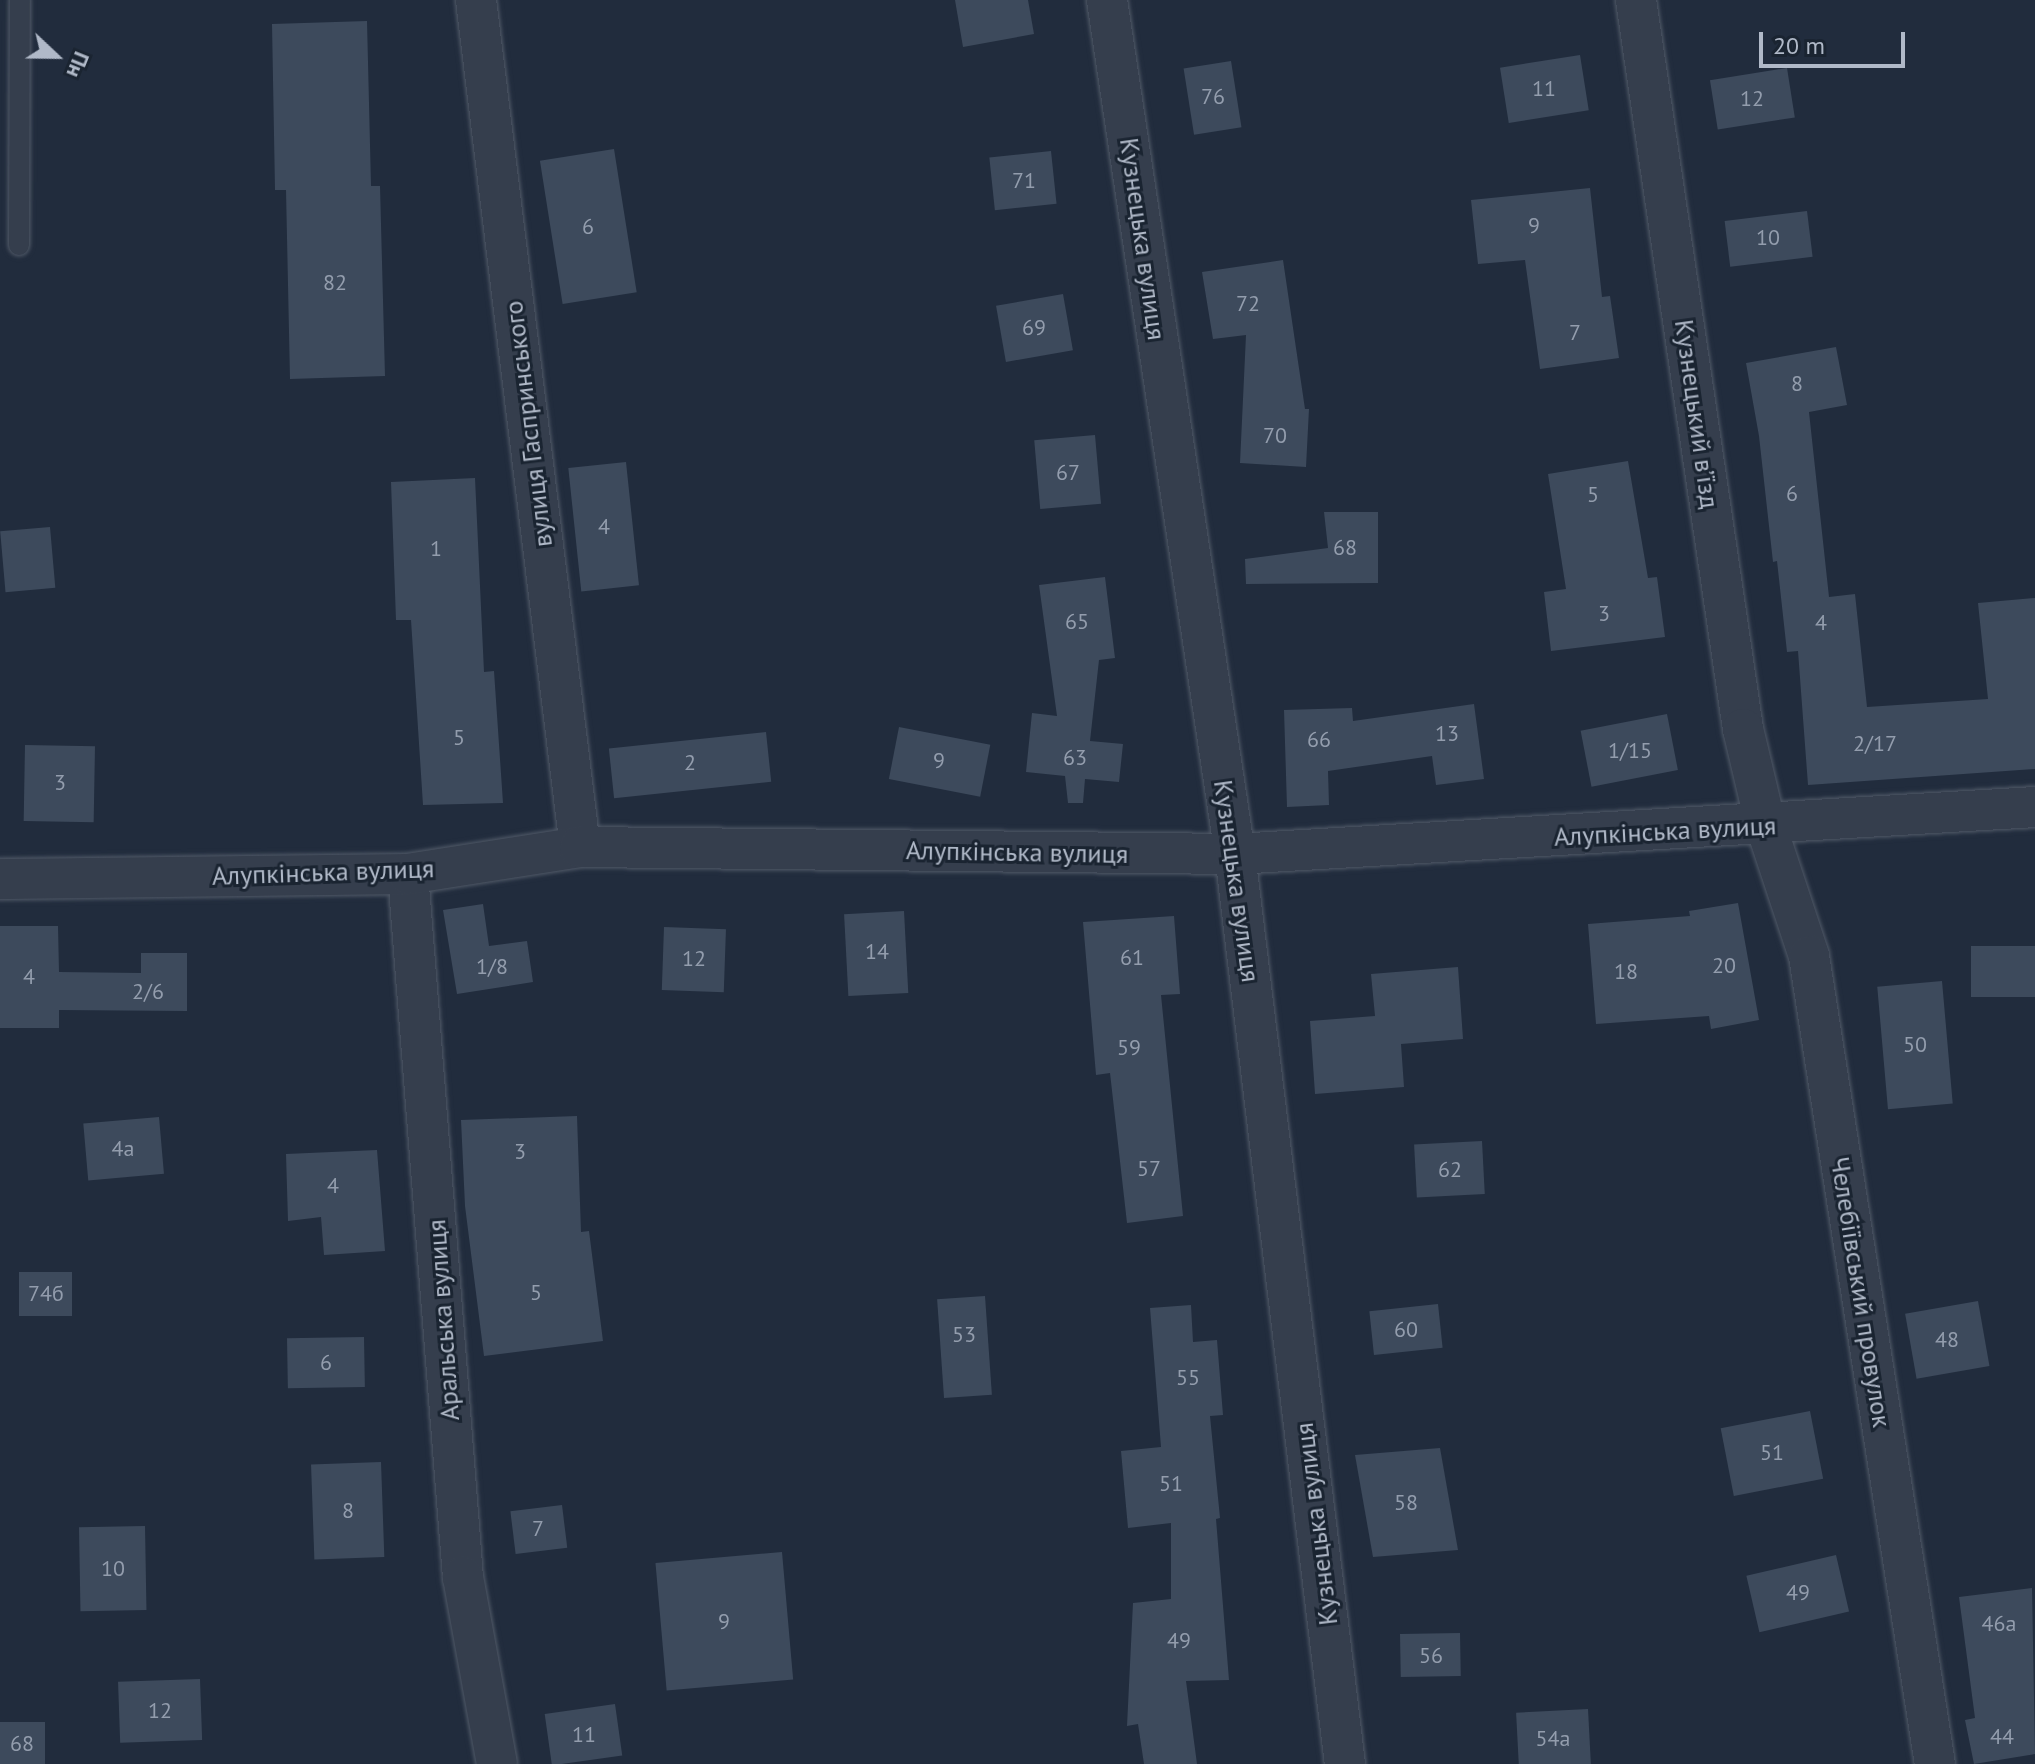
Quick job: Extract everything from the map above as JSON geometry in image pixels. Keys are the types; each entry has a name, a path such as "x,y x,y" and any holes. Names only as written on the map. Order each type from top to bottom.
{"street":[{"name":"вулиця Гаспринського","path":"476,0 580,847"},
{"name":"Кузнецька вулиця","path":"1107,0 1235,854 1345,1764"},
{"name":"Кузнецький в’їзд","path":"1636,0 1743,729 1766,826"},
{"name":"Алупкінська вулиця","path":"0,879 408,874 580,847 1235,854 1766,826 2035,807"},
{"name":"Челебіївський провулок","path":"1766,826 1809,956 1935,1764"},
{"name":"Аральська вулиця","path":"408,874 463,1577 497,1764"}],"lane":[{"path":"19,245 20,0"}],"building":[{"path":"955,0 1028,0 1034,34 963,47"},
{"path":"367,21 371,186 380,186 385,376 290,379 286,190 275,190 272,24"},
{"path":"1580,55 1589,110 1509,123 1500,68"},
{"path":"1231,61 1241,127 1194,135 1184,69"},
{"path":"1787,68 1795,117 1718,130 1710,80"},
{"path":"614,149 637,292 563,304 540,161"},
{"path":"1051,151 1057,204 995,210 989,157"},
{"path":"1590,188 1602,297 1610,296 1619,358 1540,369 1525,260 1478,264 1471,200"},
{"path":"1807,211 1813,257 1730,267 1725,221"},
{"path":"1283,260 1305,409 1309,409 1306,467 1240,463 1246,335 1213,339 1202,272"},
{"path":"1063,294 1073,350 1006,362 996,306"},
{"path":"1836,347 1847,405 1809,412 1829,597 1855,594 1867,707 1988,699 1978,603 2035,598 2035,769 1808,785 1798,651 1787,652 1777,561 1773,562 1759,436 1746,363"},
{"path":"1095,435 1101,504 1040,509 1034,440"},
{"path":"1628,461 1648,578 1657,577 1665,637 1551,651 1544,592 1566,589 1548,474"},
{"path":"626,462 639,585 581,591 568,468"},
{"path":"475,478 484,672 494,671 503,803 423,805 411,620 396,620 391,482"},
{"path":"1324,512 1378,512 1378,583 1246,584 1245,559 1328,548"},
{"path":"50,527 55,588 6,592 0,531"},
{"path":"1105,577 1115,658 1099,660 1090,741 1123,744 1119,782 1085,779 1083,803 1068,803 1065,776 1026,772 1032,713 1057,716 1039,585"},
{"path":"1474,704 1484,779 1436,785 1432,756 1328,771 1329,805 1287,807 1284,710 1352,708 1353,721"},
{"path":"1667,714 1678,770 1591,787 1581,731"},
{"path":"899,727 990,745 980,797 889,779"},
{"path":"766,732 771,782 614,798 609,749"},
{"path":"25,745 95,746 94,822 24,821"},
{"path":"1738,903 1759,1020 1711,1029 1709,1016 1596,1024 1588,924 1690,916 1689,911"},
{"path":"483,904 489,946 527,941 533,982 457,994 443,910"},
{"path":"904,911 908,993 848,996 844,914"},
{"path":"1174,916 1180,994 1161,995 1183,1216 1127,1223 1110,1073 1096,1075 1083,922"},
{"path":"0,926 58,926 59,972 141,973 141,953 187,953 187,1011 59,1010 59,1028 0,1028"},
{"path":"664,927 726,929 724,992 662,990"},
{"path":"1971,946 2035,946 2035,997 1971,997"},
{"path":"1458,967 1463,1039 1401,1044 1404,1087 1315,1094 1310,1021 1375,1016 1371,974"},
{"path":"1942,981 1953,1104 1888,1109 1877,987"},
{"path":"577,1116 581,1232 589,1231 603,1341 484,1356 465,1206 461,1120"},
{"path":"159,1117 164,1174 88,1180 83,1124"},
{"path":"1482,1141 1485,1194 1417,1197 1414,1145"},
{"path":"377,1150 385,1251 324,1255 321,1217 288,1221 286,1154"},
{"path":"19,1272 72,1272 72,1316 19,1316"},
{"path":"985,1296 992,1395 944,1398 937,1299"},
{"path":"1978,1301 1989,1366 1917,1379 1905,1314"},
{"path":"1438,1304 1443,1348 1374,1355 1369,1311"},
{"path":"1191,1305 1193,1342 1217,1340 1223,1415 1210,1416 1220,1518 1216,1519 1229,1680 1186,1681 1197,1764 1144,1764 1138,1724 1127,1726 1133,1603 1171,1599 1171,1523 1128,1528 1121,1451 1161,1447 1150,1308"},
{"path":"364,1337 365,1387 288,1388 287,1338"},
{"path":"1810,1411 1823,1479 1734,1496 1721,1428"},
{"path":"1440,1448 1458,1550 1373,1557 1355,1455"},
{"path":"381,1462 384,1557 314,1559 311,1464"},
{"path":"562,1505 567,1548 516,1554 510,1511"},
{"path":"145,1526 146,1610 80,1611 79,1527"},
{"path":"782,1552 793,1680 667,1691 655,1563"},
{"path":"1836,1555 1849,1612 1759,1632 1746,1576"},
{"path":"2032,1588 2035,1754 1974,1764 1965,1720 1975,1718 1959,1597"},
{"path":"1460,1633 1461,1676 1401,1677 1400,1634"},
{"path":"200,1679 202,1740 120,1743 118,1682"},
{"path":"615,1704 622,1755 552,1764 545,1714"},
{"path":"1588,1709 1591,1764 1519,1764 1516,1713"},
{"path":"0,1722 45,1722 45,1764 0,1764"}]}
